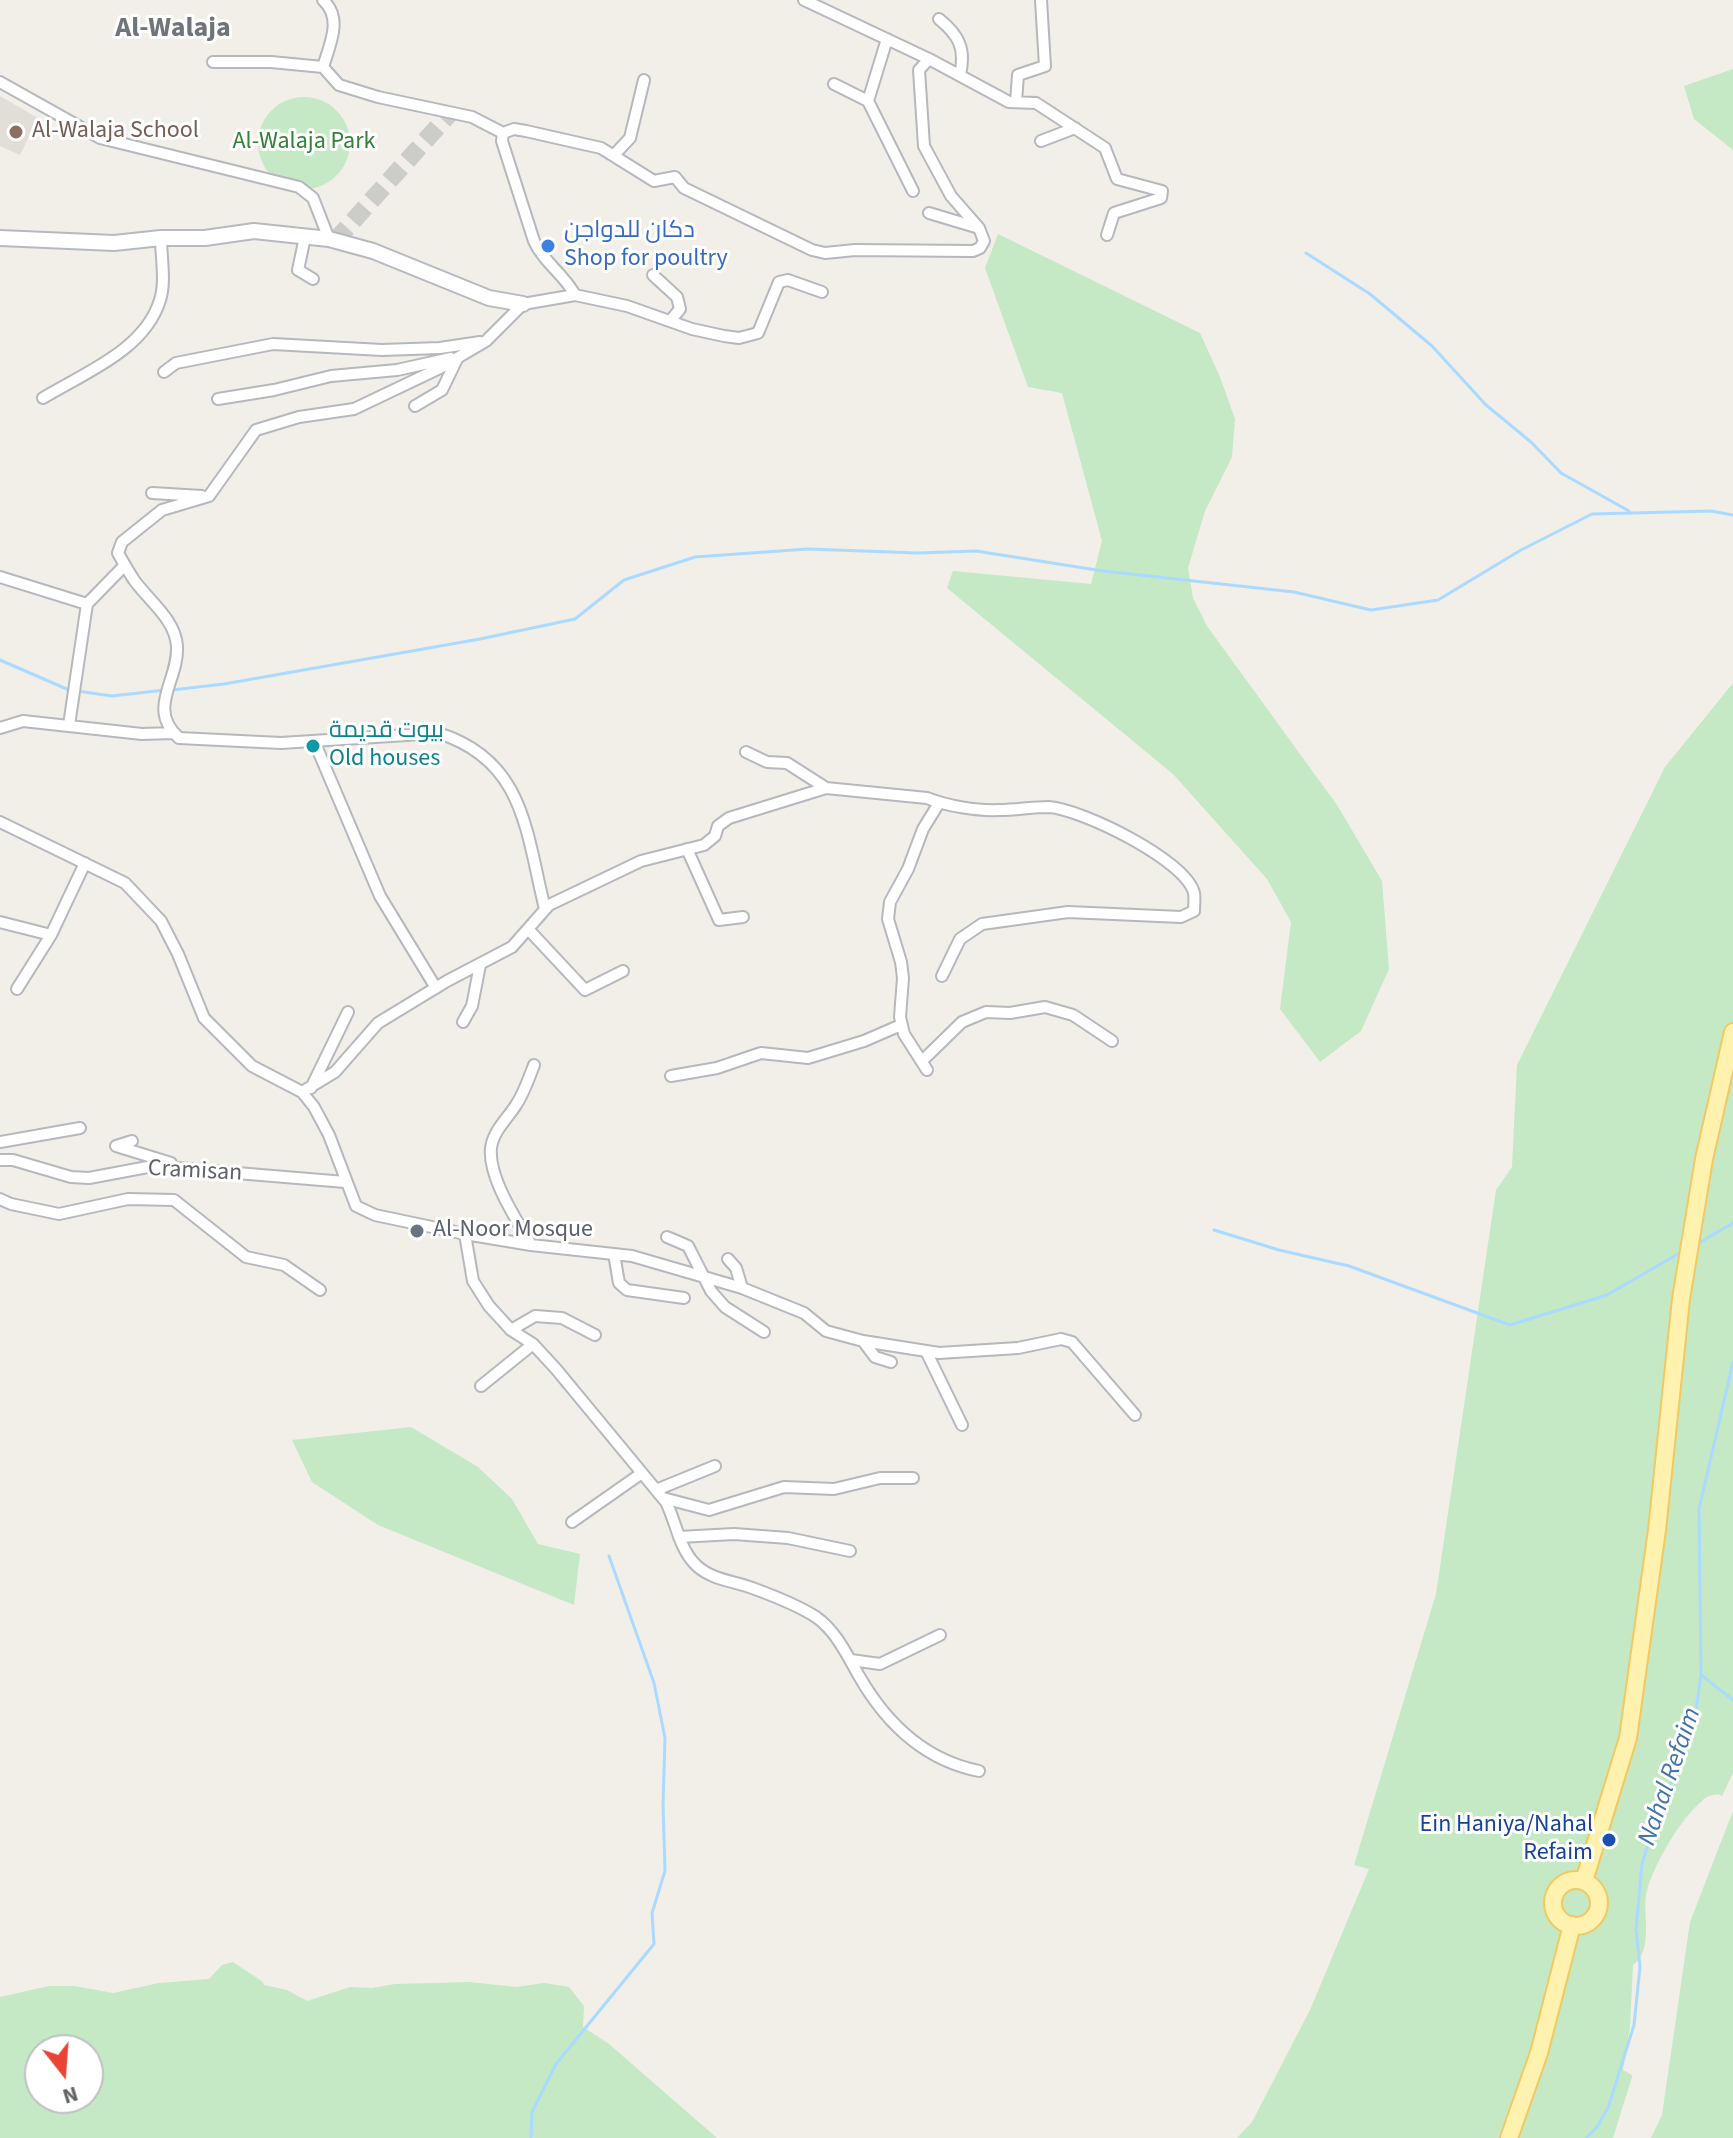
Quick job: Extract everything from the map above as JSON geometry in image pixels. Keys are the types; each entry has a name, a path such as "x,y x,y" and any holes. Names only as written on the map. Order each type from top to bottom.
{"main road":[{"path":"1584,1881 1628,1738 1657,1530 1681,1299 1704,1159 1733,1032"},
{"path":"1584,1881 1598,1896 1598,1910 1590,1921 1572,1925 1565,1923 1555,1913 1553,1899 1565,1883 1584,1881"},
{"path":"1509,2138 1539,2053 1572,1925"}],"street":[{"path":"323,0 331,7 335,27 323,67"},
{"path":"804,0 929,59 1009,102 1036,103 1105,148 1117,179 1162,191 1161,198 1114,213 1107,235"},
{"path":"1016,102 1018,75 1045,66 1041,0"},
{"path":"939,19 954,31 962,45 960,75"},
{"path":"868,101 887,39"},
{"path":"213,62 271,62 323,67 339,85 378,97 472,117 503,133 514,129 601,148 654,181 675,177 684,188 812,250 825,253 855,250 973,251 980,248 984,241 979,228 951,196 924,146 919,70 929,59"},
{"path":"614,155 630,138 644,80"},
{"path":"0,82 100,138 299,187 313,198 329,239"},
{"path":"834,84 868,101 913,191"},
{"path":"1041,141 1075,128"},
{"path":"503,133 502,141 540,255 569,283 575,295"},
{"path":"929,213 979,228"},
{"path":"0,238 114,243 161,238 205,238 254,231 329,239 373,251 489,298 523,304 575,295 627,306 692,329 739,338 758,333 779,282 788,280 822,292"},
{"path":"305,237 298,270 313,279"},
{"path":"43,398 133,343 150,322 161,299 161,238"},
{"path":"653,275 677,297 680,309 670,321"},
{"path":"523,304 486,341 354,409 299,417 256,430 209,496 162,510 122,542 118,553 173,627 177,648 163,709 167,727 173,733 179,738 281,743 438,733 458,739 491,760 518,800 545,909"},
{"path":"164,372 176,363 273,344 382,350 440,348 486,341"},
{"path":"218,399 331,376 397,370 459,357"},
{"path":"415,406 442,390 459,357"},
{"path":"152,493 209,496"},
{"path":"69,725 87,604 125,565"},
{"path":"0,577 87,604"},
{"path":"0,728 23,721 142,734 173,733"},
{"path":"314,741 380,896 436,988"},
{"path":"746,752 767,762 787,763 826,788"},
{"path":"306,1090 335,1072 378,1023 512,947 545,909 568,895 641,861 704,845 715,836 718,826 729,818 826,788 927,798 939,803 994,811 1051,807 1099,821 1152,851 1187,880 1194,892 1194,911 1181,917 1068,912 982,924 960,939 942,976"},
{"path":"939,803 923,829 908,869 890,902 888,919 903,978 901,1025 925,1066 962,1022 986,1012 1010,1013 1045,1007 1073,1015 1112,1041"},
{"path":"0,822 125,883 161,921 204,1018 252,1066 306,1090 329,1135 356,1206 375,1215 465,1234 632,1256 742,1288 804,1313 826,1331 863,1341 944,1353 1018,1348 1061,1339 1072,1342 1135,1415"},
{"path":"687,849 719,920 743,917"},
{"path":"17,989 51,935 85,863"},
{"path":"0,922 51,935"},
{"path":"528,929 585,990 623,971"},
{"path":"463,1022 472,1006 480,965"},
{"path":"306,1090 348,1012"},
{"path":"671,1076 717,1068 761,1053 808,1058 864,1041 901,1025"},
{"path":"531,1245 511,1213 498,1181 491,1148 504,1120 516,1105 534,1065"},
{"path":"0,1142 80,1128"},
{"path":"132,1141 116,1146 184,1167"},
{"name":"Cramisan","path":"0,1160 13,1160 71,1177 89,1178 153,1166 345,1182"},
{"path":"0,1199 59,1214 128,1199 174,1200 246,1257 284,1265 320,1290"},
{"path":"465,1234 473,1281 489,1306 511,1330 533,1344 660,1494 677,1525 681,1544 695,1564 712,1576 755,1589 817,1618 845,1648 867,1689 897,1729 930,1755 979,1771"},
{"path":"667,1237 688,1246 701,1277 725,1307 764,1332"},
{"path":"614,1254 619,1283 627,1290 684,1298"},
{"path":"728,1259 736,1268 742,1288"},
{"path":"511,1330 535,1316 562,1318 595,1335"},
{"path":"863,1341 875,1357 891,1362"},
{"path":"481,1386 533,1344"},
{"path":"926,1351 962,1425"},
{"path":"660,1494 715,1466"},
{"path":"572,1522 642,1473"},
{"path":"660,1494 709,1510 784,1487 834,1489 880,1478 913,1478"},
{"path":"679,1537 734,1534 788,1538 850,1551"},
{"path":"851,1660 880,1664 940,1635"}],"shaded area":[{"name":"Al-Walaja School","path":"0,96 38,118 20,155 0,146"}],"green space":[{"path":"1733,69 1733,150 1694,119 1684,86"},
{"name":"Al-Walaja Park","path":"304,97 321,101 336,111 346,126 350,143 346,160 336,175 321,185 304,189 287,185 272,175 262,160 258,143 262,126 272,111 287,101"},
{"path":"998,234 1200,333 1220,377 1235,419 1232,457 1205,511 1188,568 1193,598 1207,626 1337,805 1382,881 1389,969 1361,1031 1320,1062 1280,1009 1291,922 1267,879 1173,774 947,588 953,571 1091,584 1102,541 1062,393 1028,387 985,268"},
{"path":"1733,683 1733,1773 1722,1796 1718,1794 1705,1798 1685,1819 1662,1855 1647,1890 1646,1940 1640,1958 1633,1965 1630,2027 1623,2070 1632,2077 1613,2138 1237,2138 1252,2122 1310,2010 1369,1869 1354,1865 1436,1594 1496,1190 1512,1167 1517,1065 1665,767"},
{"path":"411,1427 478,1467 512,1499 538,1544 580,1554 574,1605 378,1525 312,1482 292,1440"},
{"path":"1733,1811 1733,2138 1651,2138 1662,2115 1690,1922"},
{"path":"233,1962 264,1985 287,1990 307,2001 350,1987 372,1988 395,1984 470,1982 516,1987 544,1983 569,1987 584,2006 583,2027 609,2044 717,2138 0,2138 0,1997 49,1986 74,1986 113,1993 159,1983 209,1979 222,1965"}],"waterway":[{"path":"1306,253 1370,294 1432,346 1486,405 1531,442 1561,473 1629,511"},
{"path":"172,690 224,684 480,639 575,619 624,580 695,557 808,549 918,553 976,551 1103,571 1294,592 1371,610 1438,600 1521,550 1592,514 1711,511 1733,515"},
{"path":"0,660 69,690"},
{"path":"77,691 112,696 165,690"},
{"path":"1697,1244 1733,1223"},
{"path":"1214,1230 1279,1250 1349,1266 1510,1325 1607,1295 1683,1251"},
{"name":"Nahal Refaim","path":"1586,2138 1608,2108 1634,2025 1640,1967 1636,1929 1642,1864 1658,1812 1686,1748 1696,1710 1701,1675 1699,1509 1733,1362"},
{"path":"531,2138 532,2112 556,2064 654,1944 652,1913 665,1871 665,1738 654,1683 609,1556"},
{"path":"1701,1675 1733,1700"}],"tunnel":[{"path":"335,241 451,112"}],"place":[{"name":"Al-Walaja School","path":"16,132"},
{"name":"دكان للدواجن Shop for poultry","path":"548,246"},
{"name":"بيوت قديمة Old houses","path":"313,746"},
{"name":"Al-Noor Mosque","path":"417,1231"},
{"name":"Ein Haniya/Nahal Refaim","path":"1609,1840"}],"district":[{"name":"Al-Walaja","path":"173,30"}]}
